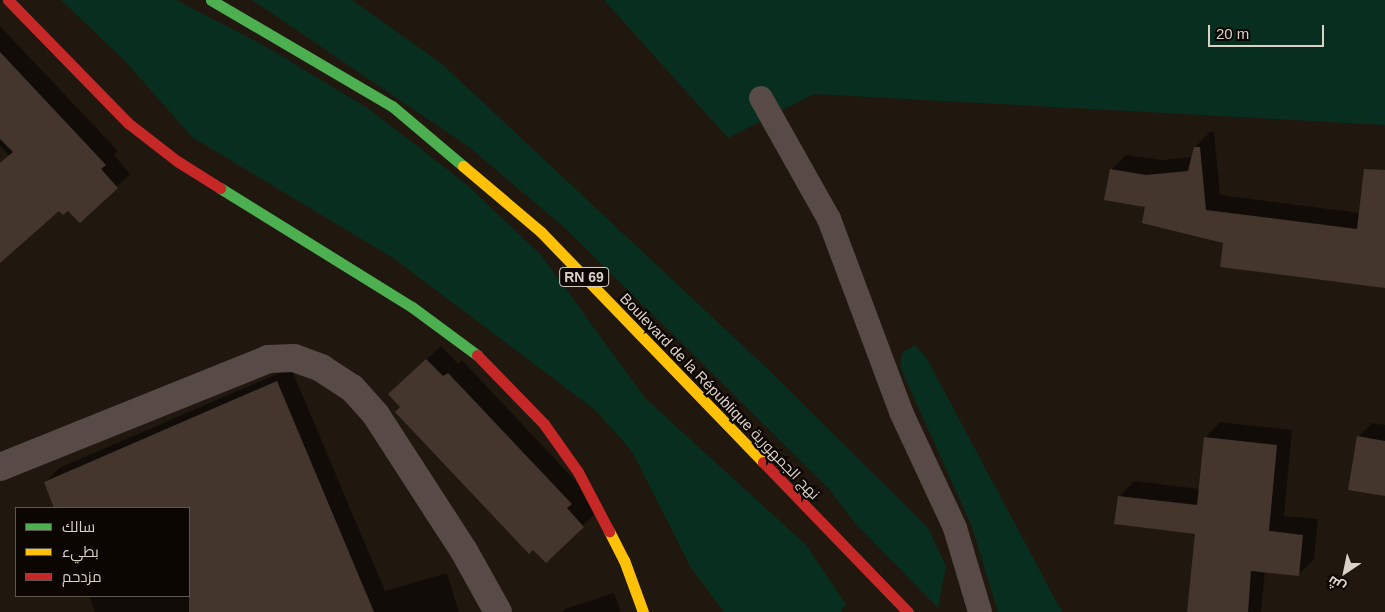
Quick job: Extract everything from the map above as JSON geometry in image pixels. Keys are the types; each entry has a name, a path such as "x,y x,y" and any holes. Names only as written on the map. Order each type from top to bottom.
{"main road":[{"path":"8,0 128,123 177,161 412,307 461,340 505,380 544,424 578,472 624,560 643,612"},
{"name":"Boulevard de la République نهج الجمهورية","path":"211,0 392,106 541,232 908,612"}],"street":[{"path":"0,467 268,359 294,358 321,368 352,388 376,415 464,551 498,612"}],"lane":[{"path":"761,98 829,219 901,412 954,528 980,612"}],"green space":[{"path":"61,0 176,0 265,46 369,109 466,184 541,255 645,398 806,545 846,604 841,612 724,612 691,568 632,451 595,410 393,258 192,137 125,61"},
{"path":"252,0 352,0 442,64 772,373 928,528 946,566 938,608 855,523 829,489 566,229 469,147"},
{"path":"604,0 1385,0 1385,125 814,94 728,138"},
{"path":"915,345 926,357 1062,612 998,612 972,527 902,371 900,362 903,352"}],"building":[{"path":"0,52 106,165 101,169 118,188 80,223 68,211 63,215 59,211 0,263 0,163 13,152 0,139"},
{"path":"1194,147 1200,147 1206,210 1357,229 1364,169 1385,170 1385,288 1220,267 1223,243 1142,223 1145,207 1104,200 1110,169 1146,175 1188,171"},
{"path":"426,359 443,376 448,373 572,504 567,508 584,527 546,563 533,550 529,554 395,412 400,407 388,394"},
{"path":"277,381 374,612 189,612 190,507 54,507 44,482"},
{"path":"1357,436 1385,441 1385,496 1348,490"},
{"path":"1204,437 1277,445 1269,531 1303,535 1299,576 1251,571 1248,612 1187,612 1195,534 1114,524 1118,496 1197,505"}],"traffic: fast":[{"path":"211,0 392,106 463,166"},
{"path":"220,188 412,307 477,355"}],"traffic: slow":[{"path":"463,166 541,232 763,462"},
{"path":"609,531 624,560 643,612"}],"traffic: jam":[{"path":"8,0 128,123 177,161 220,188"},
{"path":"477,355 544,424 578,472 609,531"},
{"path":"763,462 908,612"}]}
